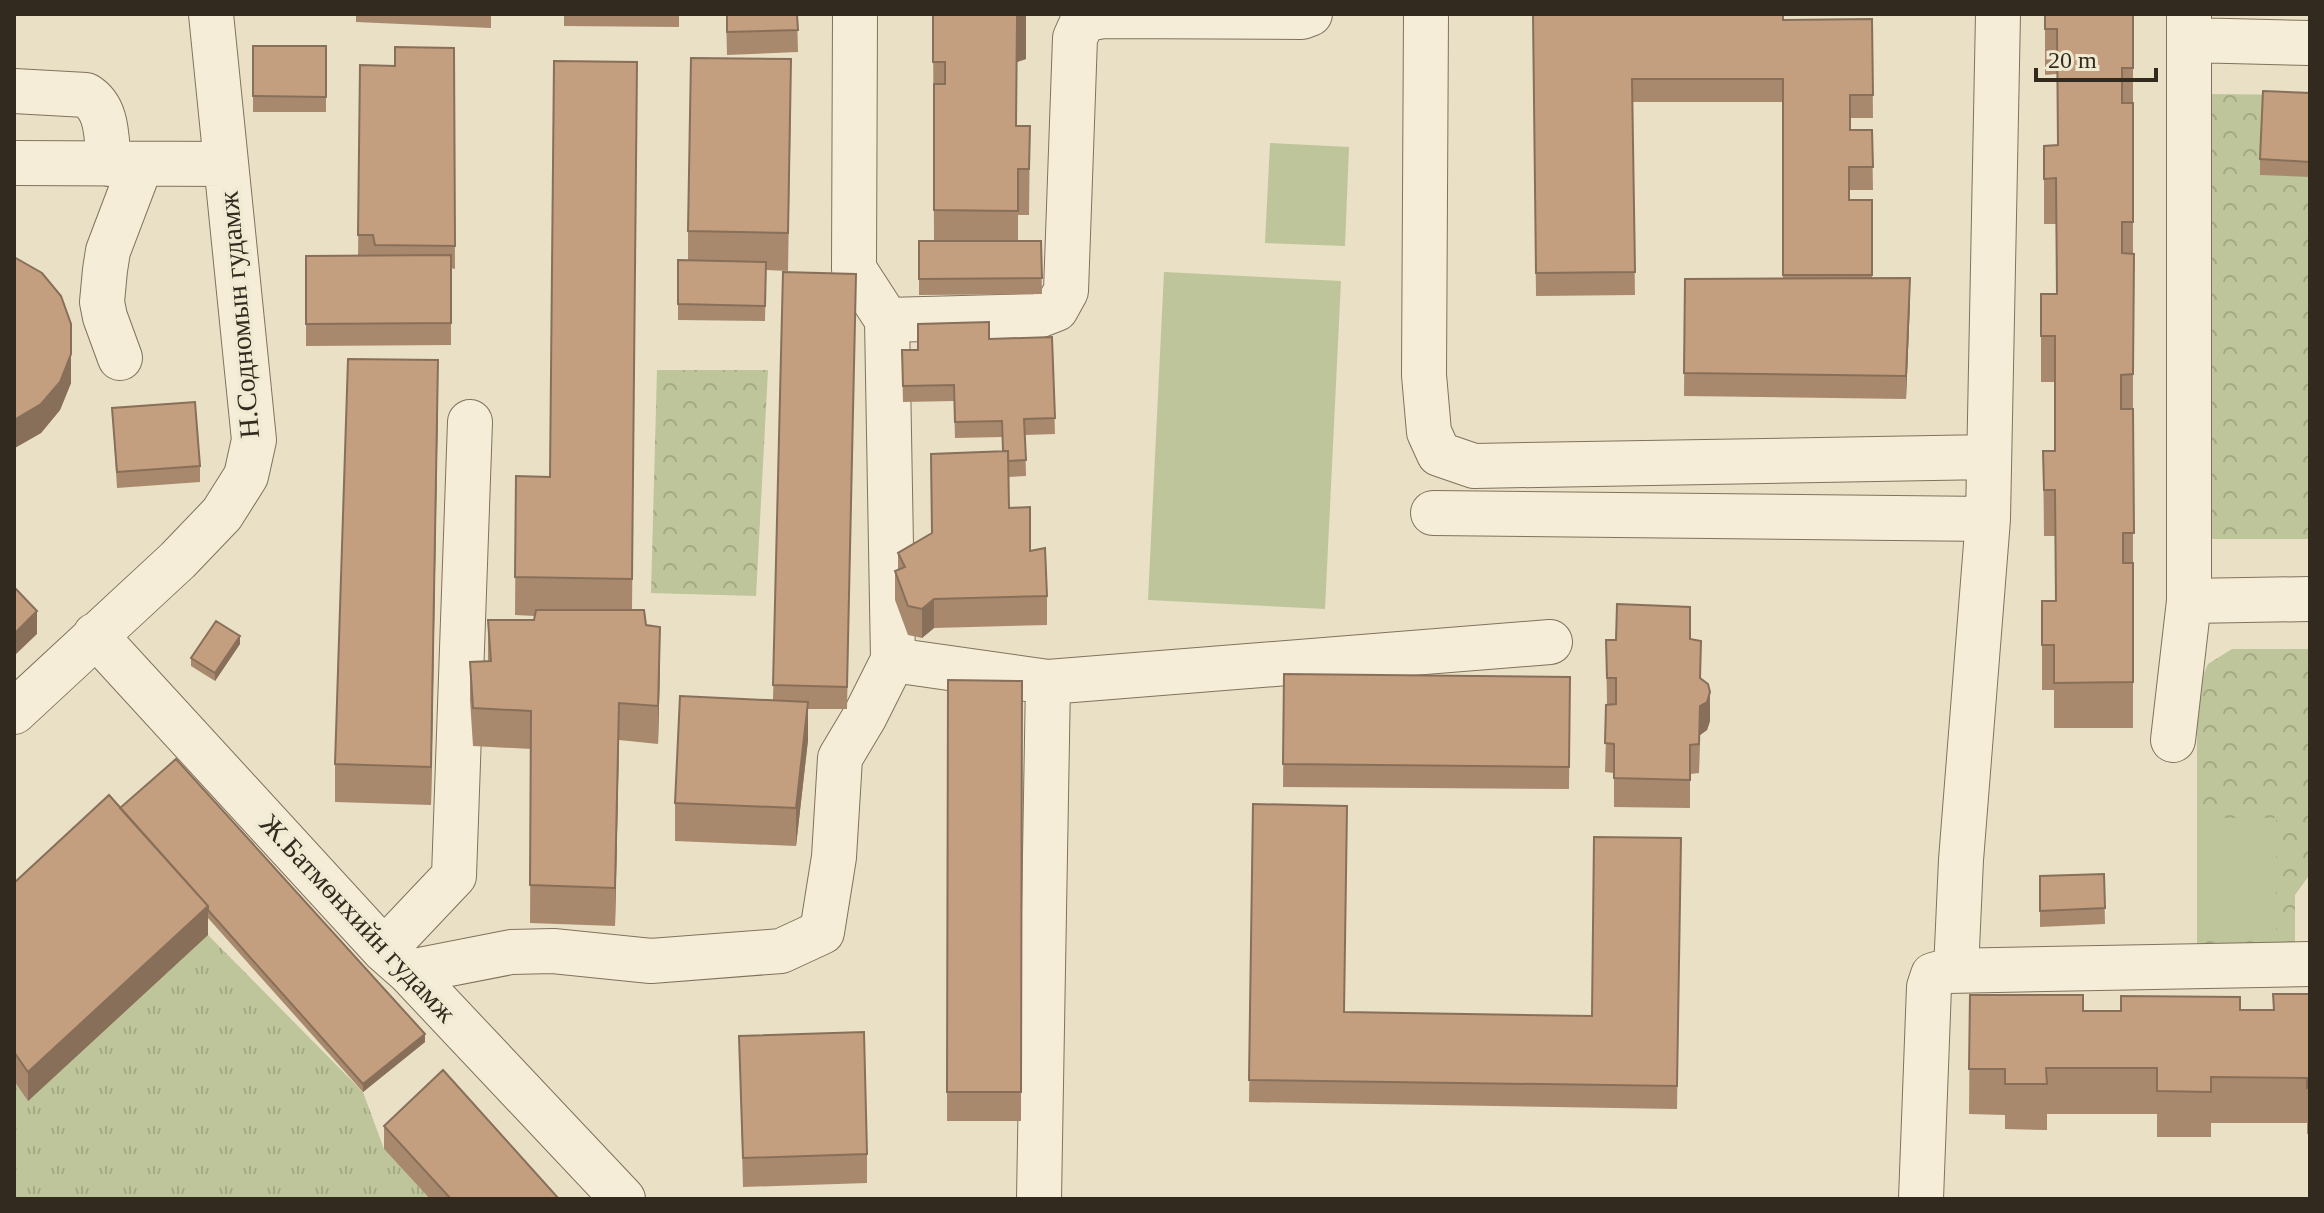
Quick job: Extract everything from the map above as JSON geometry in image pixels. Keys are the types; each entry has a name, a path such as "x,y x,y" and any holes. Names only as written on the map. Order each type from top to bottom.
{"street":[{"name":"Н.Содномын гудамж","path":"14,712 178,560 222,514 246,476 254,440 211,14"},
{"path":"396,961 553,951 651,961 781,951 822,932 834,857 840,758 893,660 887,320 854,269 855,14"},
{"path":"887,320 1038,316 1056,309 1066,291 1075,38 1083,20 1104,16 1302,17 1310,14"},
{"path":"1426,14 1424,375 1429,432 1439,454 1474,466 1989,457"},
{"path":"1956,970 1961,860 1988,519 1998,14"},
{"path":"2173,740 2189,601 2189,27 2310,43"},
{"path":"14,91 86,95 96,101 125,164 108,251 102,302 120,358"},
{"path":"14,163 225,164"},
{"path":"396,961 454,876 470,422"},
{"path":"1433,513 1988,519"},
{"path":"2189,601 2310,599"},
{"name":"Ж.Батмөнхийн гудамж","path":"95,635 396,961 623,1199"},
{"path":"893,660 1048,682 1550,642"},
{"path":"1039,1199 1048,682"},
{"path":"1921,1199 1929,987 1933,975 1956,970 2310,964"}],"green space":[{"path":"2203,94 2310,95 2310,539 2203,539"},
{"path":"1270,143 1349,147 1345,246 1265,243"},
{"path":"1164,272 1341,281 1325,609 1148,600"},
{"path":"657,370 768,370 756,596 651,593"},
{"path":"2232,649 2310,649 2310,874 2295,895 2295,956 2197,956 2197,689 2208,664"},
{"path":"2203,818 2276,818 2276,937 2203,936"},
{"path":"208,935 363,1092 384,1149 430,1199 14,1199 14,1081 28,1100"}],"building":[{"path":"727,14 797,14 798,30 727,32"},
{"path":"933,14 1026,14 1017,17 1016,126 1030,126 1029,169 1018,169 1018,211 934,210 934,84 945,84 945,62 933,62"},
{"path":"1533,14 1783,14 1783,20 1872,19 1873,95 1850,95 1850,130 1872,130 1873,167 1849,167 1849,200 1872,200 1872,275 1783,275 1783,79 1632,79 1635,272 1536,273"},
{"path":"2045,14 2133,14 2133,68 2122,68 2122,103 2133,103 2133,222 2122,222 2122,253 2134,254 2133,374 2121,375 2121,409 2133,409 2134,533 2123,533 2123,563 2133,563 2133,682 2054,683 2054,645 2042,645 2042,601 2056,601 2055,490 2044,490 2043,451 2055,451 2055,336 2041,336 2041,294 2057,294 2056,178 2044,179 2044,146 2058,145 2057,29 2045,29"},
{"path":"253,46 326,46 326,97 253,96"},
{"path":"395,47 454,48 455,246 375,245 373,235 358,235 360,65 395,66"},
{"path":"691,58 791,59 788,233 688,231"},
{"path":"554,61 637,62 632,579 515,577 516,476 550,477"},
{"path":"2263,91 2310,93 2310,162 2260,159"},
{"path":"919,241 1041,241 1042,278 919,279"},
{"path":"451,255 451,323 306,324 306,256"},
{"path":"14,257 42,273 61,296 71,324 71,354 60,382 41,404 14,420"},
{"path":"678,260 766,262 765,306 678,304"},
{"path":"783,272 856,274 847,687 773,685"},
{"path":"1910,278 1906,376 1684,373 1685,279"},
{"path":"989,322 989,339 1052,337 1055,418 1024,419 1026,460 1008,461 1008,451 1003,451 1002,421 955,422 954,385 903,386 902,350 918,350 918,324"},
{"path":"348,359 438,360 431,767 335,764"},
{"path":"195,402 200,466 117,472 112,408"},
{"path":"1008,451 1009,508 1030,507 1030,551 1045,548 1047,596 934,599 922,609 908,606 895,571 905,567 898,553 932,533 931,454"},
{"path":"14,587 37,611 14,634"},
{"path":"1617,604 1690,607 1690,639 1701,641 1700,678 1708,684 1710,692 1707,702 1700,706 1699,744 1690,745 1690,780 1614,778 1614,744 1605,743 1606,705 1616,704 1616,678 1607,678 1606,640 1616,640"},
{"path":"536,610 644,610 646,625 660,627 658,706 619,703 615,888 530,885 531,711 473,708 470,662 491,661 488,620 534,620"},
{"path":"216,621 240,636 215,673 191,658"},
{"path":"1284,674 1570,677 1569,767 1283,764"},
{"path":"948,680 1022,681 1021,1092 947,1092"},
{"path":"680,696 808,702 796,808 675,803"},
{"path":"176,759 425,1034 363,1084 120,808"},
{"path":"109,795 208,906 28,1072 14,1052 14,883"},
{"path":"1253,804 1347,806 1344,1012 1592,1016 1594,837 1681,838 1677,1086 1249,1080"},
{"path":"2104,874 2105,908 2040,911 2040,876"},
{"path":"2273,994 2310,994 2310,1088 2307,1088 2307,1078 2211,1077 2211,1092 2157,1091 2157,1068 2046,1068 2047,1084 2005,1084 2005,1069 1969,1069 1970,995 2083,995 2083,1011 2121,1011 2121,996 2240,997 2240,1010 2274,1010"},
{"path":"864,1032 867,1154 743,1158 739,1036"},
{"path":"443,1070 559,1199 451,1199 384,1126"}]}
